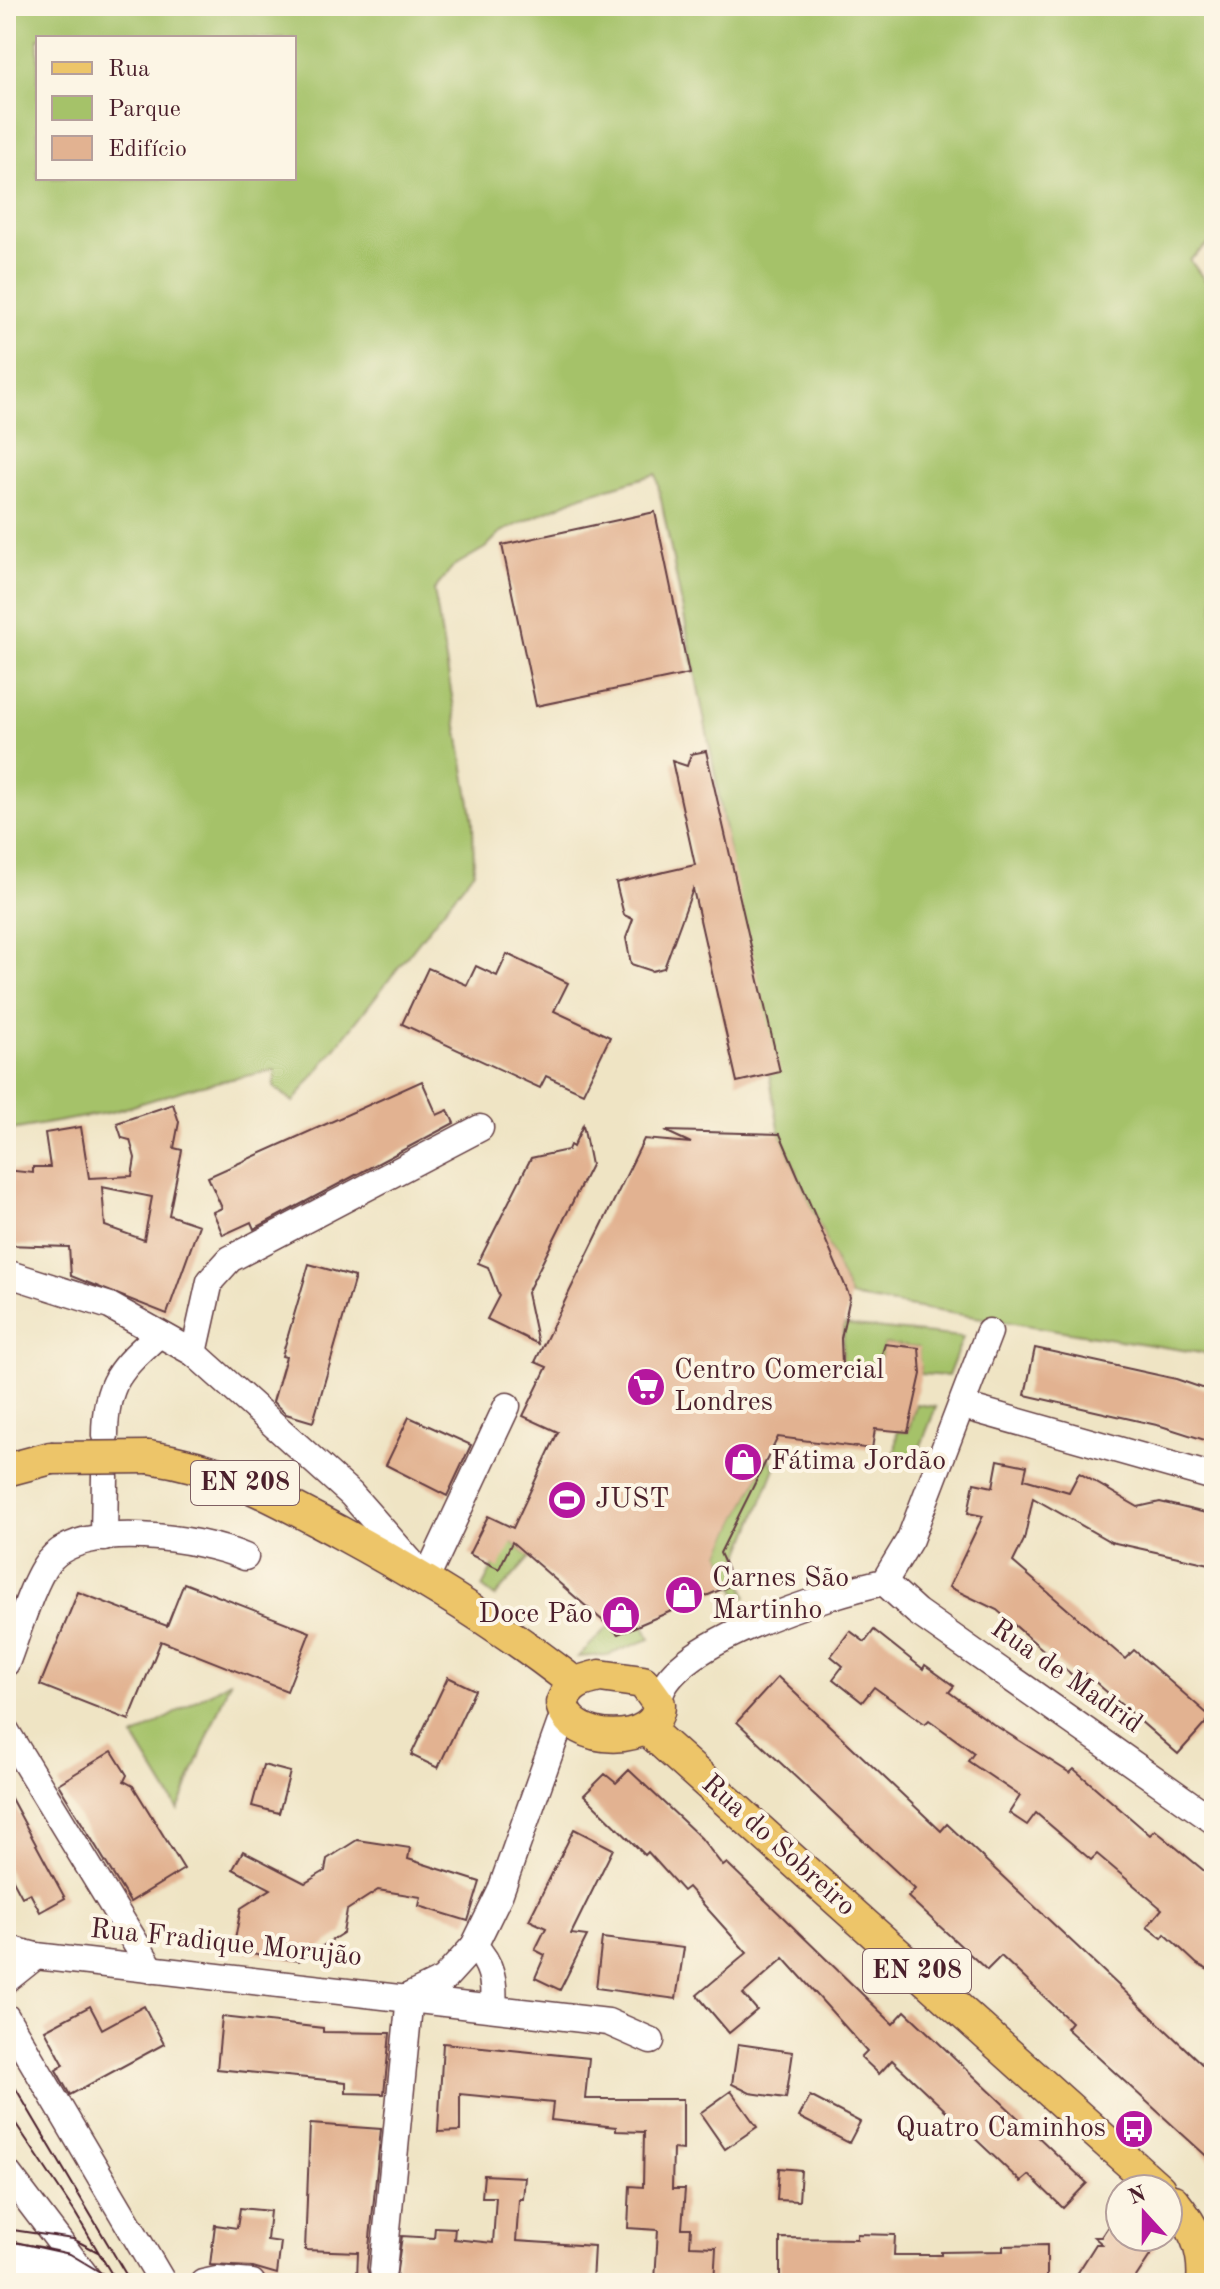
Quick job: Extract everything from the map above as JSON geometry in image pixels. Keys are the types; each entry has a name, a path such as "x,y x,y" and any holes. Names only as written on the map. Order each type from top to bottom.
{"main road":[{"name":"EN 208","path":"6,1470 51,1458 149,1457 188,1463 230,1475 426,1579 575,1709"},
{"path":"629,1677 600,1676 575,1709 620,1735 652,1716"},
{"name":"Rua do Sobreiro","path":"629,1677 643,1682 652,1716 1142,2173"},
{"name":"Rua do Sobreiro","path":"1184,2208 1214,2230"},
{"name":"Rua do Sobreiro","path":"1184,2215 1195,2228 1204,2259 1204,2283"},
{"path":"1204,2283 1214,2272"}],"street":[{"path":"194,1353 210,1281 230,1259 480,1128"},
{"path":"6,1273 110,1306 194,1353 351,1494 426,1579 507,1406"},
{"path":"629,1677 694,1655 789,1609 834,1592 884,1582 910,1539 989,1332"},
{"path":"105,1435 105,1405 109,1389 124,1365 159,1334"},
{"path":"963,1406 1214,1477"},
{"path":"104,1538 105,1476"},
{"path":"333,1529 353,1534 365,1526 363,1511 351,1494"},
{"path":"6,1663 47,1562 68,1548 104,1538 192,1540 218,1545 245,1557"},
{"name":"Rua de Madrid","path":"884,1582 917,1612 1214,1821"},
{"path":"652,1716 664,1680 694,1655"},
{"path":"383,2270 410,1996 443,1980 474,1946 500,1893 552,1752 554,1736 575,1709"},
{"path":"6,1731 152,1970"},
{"path":"474,1946 489,1964 493,1978 493,2007"},
{"name":"Rua Fradique Morujão","path":"6,1948 36,1956 410,1996 608,2022 651,2041"},
{"path":"6,1980 36,1956"},
{"path":"6,2017 163,2283"},
{"path":"6,2171 89,2283"},
{"path":"6,2255 50,2262 76,2273 89,2283"},
{"path":"203,2283 217,2280 252,2283"}],"green space":[{"path":"6,6 1214,6 1214,239 1190,260 1214,293 1214,1355 850,1297 780,1134 712,758 656,474 581,496 501,532 485,548 454,566 434,590 473,821 474,871 293,1102 274,1087 275,1070 198,1086 112,1112 6,1131"},
{"path":"844,1325 963,1337 948,1376 921,1374 918,1348 885,1344 877,1369 842,1365"},
{"path":"916,1404 936,1407 914,1463 895,1459 897,1431 908,1432"},
{"path":"768,1457 775,1468 736,1566 747,1597 740,1600 720,1553"},
{"path":"508,1539 530,1557 495,1597 482,1587"},
{"path":"643,1623 650,1639 608,1655 578,1657 609,1626"},
{"path":"230,1681 178,1810 134,1737"}],"building":[{"path":"655,512 689,674 536,706 502,545"},
{"path":"706,751 780,1072 737,1082 693,889 664,968 652,971 631,964 626,938 633,919 624,915 616,883 695,865 672,761 687,766 691,754"},
{"path":"507,954 568,983 554,1011 610,1037 583,1093 546,1076 540,1088 402,1024 428,968 467,985 476,966 497,976"},
{"path":"422,1081 437,1115 448,1110 454,1123 254,1229 251,1222 223,1235 213,1212 222,1208 208,1177"},
{"path":"173,1104 179,1122 174,1148 182,1150 169,1215 199,1225 167,1314 71,1276 69,1247 6,1245 6,1170 33,1173 33,1167 50,1167 45,1133 81,1127 89,1178 132,1176 135,1158 130,1140 122,1138 117,1123","holes":["102,1187 152,1197 144,1240 105,1226"]},
{"path":"583,1125 591,1165 527,1293 538,1344 487,1319 499,1296 488,1267 478,1263 531,1158 568,1150 570,1145 573,1147"},
{"path":"665,1131 780,1134 850,1297 841,1338 842,1365 877,1369 885,1344 919,1348 921,1374 908,1432 875,1429 872,1449 778,1437 720,1553 734,1584 618,1634 512,1542 499,1569 469,1554 488,1516 513,1528 558,1432 523,1416 547,1367 535,1362 644,1139 691,1143"},
{"path":"309,1264 355,1277 313,1422 286,1414 273,1402 286,1357 282,1356"},
{"path":"1035,1348 1176,1379 1214,1392 1214,1443 1161,1426 1025,1395"},
{"path":"409,1417 471,1445 447,1496 386,1465"},
{"path":"998,1460 1027,1466 1024,1479 1069,1492 1079,1473 1138,1507 1160,1502 1214,1515 1214,1565 1111,1542 1033,1498 1024,1540 1013,1562 1125,1659 1134,1650 1211,1717 1178,1754 1085,1673 1079,1681 997,1610 949,1587 983,1516 968,1513 974,1483 993,1487"},
{"path":"184,1583 310,1632 287,1691 161,1641 129,1720 40,1685 78,1592 167,1626"},
{"path":"874,1630 923,1669 925,1665 954,1686 949,1692 993,1724 1070,1773 1074,1769 1150,1835 1155,1830 1214,1879 1214,1973 1197,1964 1165,1934 1162,1938 1147,1927 1162,1909 1097,1854 1091,1860 1036,1813 1027,1825 1009,1813 1020,1796 968,1761 974,1753 929,1720 925,1724 874,1687 862,1702 833,1679 843,1666 831,1656 850,1631 865,1642"},
{"path":"448,1677 475,1690 438,1768 411,1755"},
{"path":"778,1677 941,1831 947,1824 1204,2066 1214,2056 1214,2163 1066,2028 1071,2022 1001,1956 987,1970 908,1897 915,1889 737,1722"},
{"path":"112,1751 127,1775 124,1781 133,1786 184,1869 130,1902 58,1784"},
{"path":"263,1765 290,1772 279,1813 252,1806"},
{"path":"629,1770 701,1838 723,1866 727,1863 893,2024 905,2011 1087,2183 1063,2208 1029,2175 1021,2182 892,2060 879,2074 861,2057 867,2051 784,1958 743,1994 757,2010 729,2033 697,1995 747,1953 688,1887 683,1891 648,1852 645,1855 584,1795 605,1774 616,1783"},
{"path":"6,1789 65,1898 40,1912 30,1893 22,1897 6,1867"},
{"path":"574,1829 613,1849 571,1934 587,1936 560,1990 535,1978 545,1955 535,1950 546,1928 529,1920"},
{"path":"357,1840 410,1848 408,1859 480,1882 468,1921 419,1906 421,1897 378,1890 347,1910 343,1933 299,1961 233,1950 241,1908 271,1889 233,1869 243,1851 305,1883 325,1871 327,1859"},
{"path":"602,1938 684,1948 676,1999 596,1988"},
{"path":"90,2006 102,2029 144,2006 164,2044 70,2095 56,2070 64,2065 45,2030"},
{"path":"222,2017 323,2028 323,2032 390,2033 384,2094 346,2093 346,2082 217,2069"},
{"path":"443,2043 589,2058 585,2099 683,2099 683,2150 673,2149 672,2189 685,2189 682,2228 691,2228 690,2246 716,2247 714,2283 655,2281 658,2230 628,2228 630,2186 643,2187 644,2132 616,2131 616,2127 551,2120 553,2103 460,2094 460,2131 438,2132"},
{"path":"738,2044 793,2052 786,2098 750,2093 732,2084"},
{"path":"731,2091 757,2127 725,2149 700,2113"},
{"path":"810,2096 860,2122 849,2143 799,2117"},
{"path":"310,2124 381,2129 367,2268 370,2279 357,2279 358,2252 305,2250"},
{"path":"779,2168 801,2170 799,2201 777,2200"},
{"path":"484,2175 525,2177 523,2199 519,2199 516,2241 594,2246 592,2283 395,2283 402,2236 434,2238 435,2227 455,2228 454,2239 493,2243 496,2197 482,2197"},
{"path":"240,2208 270,2211 267,2240 281,2242 277,2274 253,2267 210,2265 215,2225 237,2228"},
{"path":"1104,2232 1104,2253 1152,2253 1132,2283 1091,2283 1077,2274 1096,2244 1102,2244 1094,2237 1101,2237"},
{"path":"857,2234 895,2235 894,2255 1003,2251 1003,2246 1047,2245 1047,2283 780,2283 780,2238 857,2239"}],"tram line":[{"path":"6,2072 131,2283"},
{"path":"6,2109 74,2211 117,2283"},
{"path":"6,2229 73,2239 98,2252"},
{"path":"6,2240 70,2254 110,2278"}],"place":[{"name":"Centro Comercial Londres","path":"646,1387"},
{"name":"Fátima Jordão","path":"743,1462"},
{"name":"JUST","path":"567,1500"},
{"name":"Carnes São Martinho","path":"684,1595"},
{"name":"Doce Pão","path":"621,1615"},
{"name":"Quatro Caminhos","path":"1134,2129"}]}
